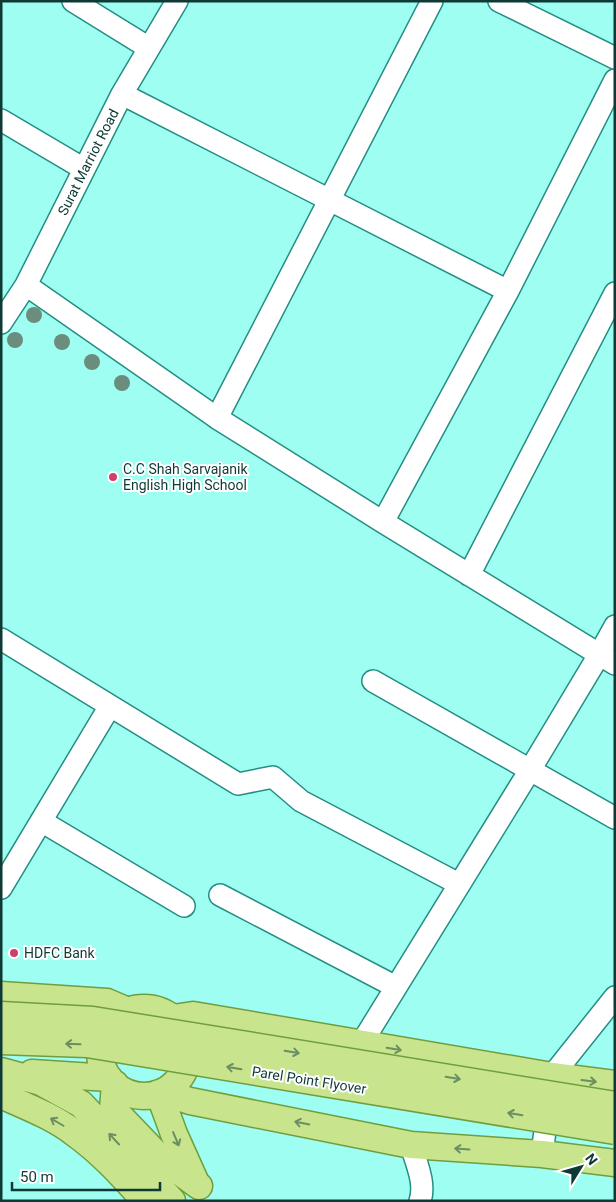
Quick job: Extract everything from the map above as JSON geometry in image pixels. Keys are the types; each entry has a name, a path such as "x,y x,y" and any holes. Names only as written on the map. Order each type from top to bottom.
{"main road":[{"path":"1,995 107,1002 128,1011"},
{"path":"147,1007 161,1011 173,1018 182,1029 188,1043 189,1058 184,1072 175,1084 161,1093 148,1096 134,1095 120,1089 112,1081 102,1065 100,1051 102,1037 109,1024 120,1014 128,1011 147,1007"},
{"name":"Parel Point Flyover","path":"1,1015 93,1020 615,1105"},
{"path":"173,1018 193,1015 552,1076 615,1084"},
{"name":"Parel Point Flyover","path":"1,1041 87,1044 615,1130"},
{"path":"1,1071 112,1081"},
{"path":"1,1071 41,1082 81,1104 172,1201"},
{"path":"112,1081 112,1109 158,1156 204,1194"},
{"path":"161,1093 190,1101 411,1145 542,1154 615,1163"},
{"path":"161,1093 174,1134 194,1180 204,1194"},
{"path":"1,1094 72,1131 112,1164 145,1201"}],"street":[{"path":"73,1 149,48"},
{"name":"Surat Marriot Road","path":"1,323 26,285 122,94 177,1"},
{"path":"217,418 432,1"},
{"path":"499,1 615,58"},
{"path":"383,522 508,291 615,80"},
{"path":"122,94 508,291"},
{"path":"1,120 84,169"},
{"path":"26,285 217,418 607,660"},
{"path":"469,575 615,293"},
{"path":"361,1044 530,770 607,660 615,626"},
{"path":"1,639 238,784 272,777 301,801 459,884"},
{"path":"373,681 615,818"},
{"path":"1,888 110,706"},
{"path":"41,820 184,906"},
{"path":"220,895 396,987"},
{"path":"542,1154 552,1076 615,997"},
{"path":"411,1145 422,1183 423,1193 420,1201"}],"place":[{"name":"C.C Shah Sarvajanik English High School","path":"113,477"},
{"name":"HDFC Bank","path":"14,953"}]}
